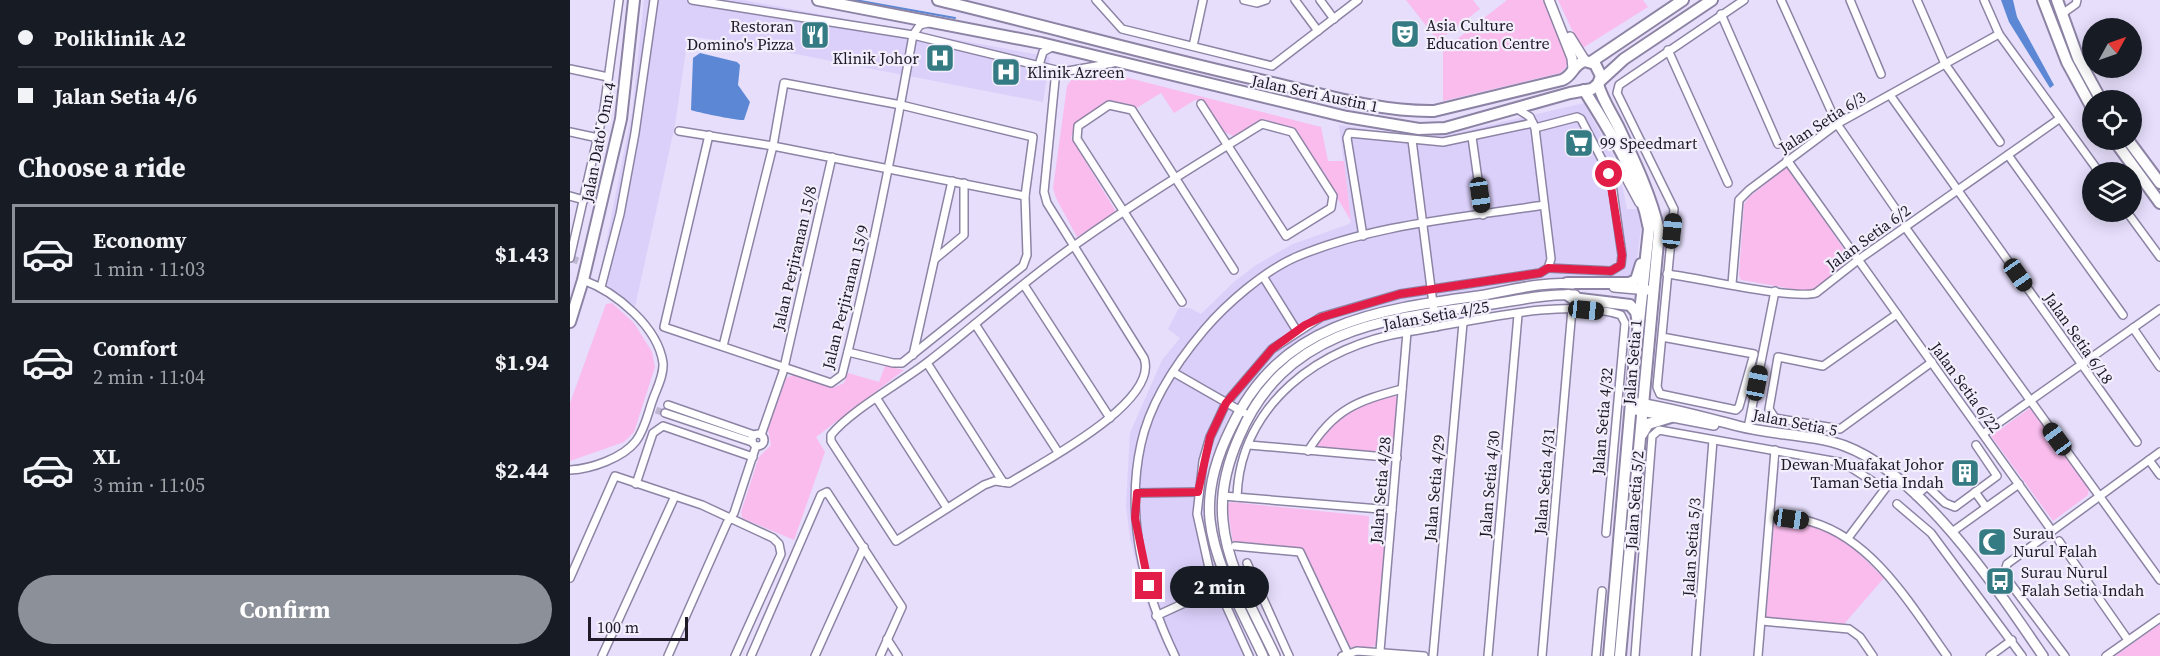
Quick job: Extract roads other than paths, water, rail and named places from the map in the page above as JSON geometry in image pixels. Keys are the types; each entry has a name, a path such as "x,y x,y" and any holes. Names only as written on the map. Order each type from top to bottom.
{"main road":[{"name":"Jalan Dato' Onn 4","path":"570,322 583,280 576,260 621,119 634,0"},
{"name":"Jalan Seri Austin 1","path":"818,0 1041,43 1347,117 1419,129 1445,128 1584,90"},
{"name":"Jalan Seri Austin 1","path":"938,0 1187,64 1345,99 1414,111 1434,111 1562,81 1572,71"},
{"path":"1683,0 1572,71 1573,83 1584,90 1592,89 1624,59 1712,0"},
{"path":"2043,0 2067,62 2082,90"},
{"path":"2057,0 2078,58 2096,90"},
{"path":"1041,43 1043,26"},
{"path":"1588,61 1598,67 1599,82"},
{"name":"Jalan Setia 1","path":"1599,82 1602,96 1618,125 1654,208 1659,231 1634,368 1640,437 1620,656"},
{"name":"Jalan Setia 1","path":"1584,90 1619,146 1643,206 1649,228 1648,296 1609,656"},
{"path":"2121,150 2160,203"},
{"path":"2135,150 2160,183"},
{"path":"1634,368 1639,320 1636,312 1630,305 1572,298 1567,289 1629,283 1636,280 1649,228"},
{"path":"1640,437 1648,424 1671,417"}],"street":[{"path":"576,260 584,200 598,138 619,0"},
{"path":"602,287 620,214 635,133 654,0"},
{"path":"692,0 913,35 1056,70 1068,71 1117,62"},
{"path":"1096,0 1122,29 1272,66 1358,0"},
{"path":"1193,46 1203,0"},
{"path":"1245,0 1257,3 1266,0"},
{"path":"1295,0 1318,31"},
{"path":"1320,0 1334,19"},
{"path":"1551,0 1577,51 1588,61"},
{"path":"1551,0 1572,58 1572,71"},
{"path":"1662,337 1754,354 1741,405 1736,410 1660,394 1662,337 1674,209 1617,93 1619,85 1744,0"},
{"path":"1781,0 1837,124 1897,211"},
{"path":"1850,0 1881,74"},
{"path":"1917,0 1945,64 2000,142"},
{"path":"1984,0 1999,34 2091,162"},
{"path":"2062,14 2076,4 2077,0"},
{"path":"1721,14 1778,144"},
{"path":"899,15 912,25 913,35"},
{"path":"913,35 920,25 936,21"},
{"name":"Jalan Setia 6/3","path":"1731,284 1739,200 1787,160 1837,124 1999,34"},
{"name":"Jalan Perjiranan 15/9","path":"709,135 664,327 833,383 842,375 891,168 913,35"},
{"path":"1039,65 1043,52 1054,46"},
{"path":"1668,50 1728,183"},
{"path":"570,69 608,77"},
{"path":"1056,70 1044,192 1047,203 1074,246 1147,366 1134,398 1110,418 1009,483 995,481 984,485 896,540 837,450 831,435 927,363 1074,246 1228,145 1262,124 1288,129 1333,196 1331,208 1286,236 1228,145 1201,104"},
{"path":"723,346 773,146 784,83 901,105 1032,138 1025,195 1025,263 913,355 898,364 848,352"},
{"name":"Jalan Setia 6/18","path":"1890,95 2137,442"},
{"path":"1182,302 1076,135 1078,126 1109,105 1132,110 1234,270"},
{"path":"1516,108 1533,122 1551,259 1548,268"},
{"path":"1249,656 1209,568 1197,514 1198,492 1210,437 1226,403 1272,349 1322,317 1345,309 1431,288 1540,273 1548,268 1611,271 1621,265 1622,255 1609,174 1580,118 1533,122 1443,142 1350,134 1347,138 1363,236"},
{"name":"Jalan Setia 6/2","path":"1668,274 1775,291 1808,295 1816,293 1858,260 2059,119"},
{"path":"680,131 773,146 1025,195"},
{"path":"570,132 598,138"},
{"path":"1472,136 1483,214"},
{"path":"1412,140 1436,327"},
{"path":"2008,155 2123,315"},
{"name":"Jalan Perjiranan 15/8","path":"668,656 731,518 753,457 756,440 783,372 782,366 832,157"},
{"name":"Jalan Setia 6/22","path":"1787,160 2052,531"},
{"path":"1609,174 1618,172 1624,175 1639,203 1643,206"},
{"path":"913,355 952,181"},
{"path":"935,259 964,235 964,183"},
{"path":"570,196 584,200"},
{"path":"1175,656 1156,616 1135,518 1141,444 1152,411 1185,352 1235,296 1295,258 1392,228 1544,205"},
{"path":"2134,222 2160,257"},
{"path":"1905,227 2160,580"},
{"path":"1264,278 1297,331"},
{"path":"570,470 595,465 628,449 643,430 653,409 662,371 657,348 631,310 602,287 583,280"},
{"path":"1024,285 1110,418"},
{"path":"1263,656 1230,582 1213,536 1210,519 1211,494 1217,461 1243,413 1284,371 1304,354 1332,337 1434,307 1567,289 1648,296"},
{"path":"1748,428 1775,291"},
{"name":"Jalan Setia 4/25","path":"1237,497 1238,471 1261,419 1296,378 1336,352 1388,334 1518,315 1572,309 1618,314"},
{"name":"Jalan Setia 4/31","path":"1542,656 1572,309"},
{"path":"1983,434 2160,309"},
{"name":"Jalan Setia 4/32","path":"1606,533 1625,323 1618,314"},
{"path":"1898,314 1823,366 1778,357 1769,409 1771,414 1775,418 1840,429 1932,362"},
{"name":"Jalan Setia 4/30","path":"1488,656 1518,315"},
{"name":"Jalan Setia 4/29","path":"1433,656 1463,323"},
{"path":"975,324 1058,452"},
{"path":"2133,328 2160,367"},
{"name":"Jalan Setia 4/28","path":"1380,651 1407,332"},
{"path":"927,363 1003,482"},
{"path":"1173,372 1243,413"},
{"path":"1308,451 1324,428 1359,401 1402,389"},
{"path":"877,399 947,508"},
{"path":"668,405 756,440"},
{"name":"Jalan Setia 5","path":"1637,406 1671,417 1728,427 1737,426"},
{"name":"Jalan Setia 5","path":"1637,406 1845,446 1894,477 1952,532 2043,656"},
{"path":"665,413 756,440"},
{"path":"1243,413 1226,466 1223,496 1225,537 1239,578 1275,656"},
{"path":"636,484 653,432 663,426 753,457"},
{"name":"Jalan Setia 5/2","path":"1635,656 1652,436 1659,430 1844,463 1875,483"},
{"name":"Jalan Setia 5/3","path":"1696,656 1713,440"},
{"path":"1249,445 1397,458"},
{"path":"1916,496 1927,486 1945,503 1955,507 1997,476 1976,445"},
{"path":"1758,656 1775,450"},
{"path":"2065,656 2004,575 2007,564 2160,452"},
{"path":"2149,460 2160,475"},
{"path":"570,578 615,476 731,518 773,538 781,547 781,554 735,656"},
{"path":"1848,538 1894,477"},
{"path":"1952,532 2019,484"},
{"path":"751,656 824,492 829,494 902,607 880,656"},
{"path":"1137,493 1198,492"},
{"path":"1975,492 1986,507"},
{"path":"602,656 675,496"},
{"path":"1223,496 1392,510"},
{"path":"1897,504 1931,533 2022,656"},
{"path":"1771,516 1812,522 1848,538 1889,576 1947,656"},
{"path":"2059,541 2128,640"},
{"path":"1235,546 1302,554 1345,655 1357,651 1380,651 1424,656"},
{"path":"815,656 864,547"},
{"path":"1247,563 1289,656"},
{"path":"1156,616 1239,578"},
{"path":"1596,656 1602,591"},
{"path":"2106,656 2160,618"},
{"path":"1762,621 1849,629 1860,637 1873,656"},
{"path":"888,639 898,656"},
{"path":"1990,656 2012,640"}],"water":[{"path":"2001,0 2013,0 2017,17 2054,85 2050,88 2009,22"},
{"path":"700,53 737,62 740,65 738,85 750,102 744,120 691,110 693,58"}],"waterway":[{"path":"855,0 955,18"}],"tunnel":[{"path":"573,259 578,261"},
{"path":"656,410 665,413"}],"place":[{"name":"Asia Culture Education Centre","path":"1405,34"},
{"name":"Restoran Domino's Pizza","path":"815,35"},
{"name":"Klinik Johor","path":"940,58"},
{"name":"Klinik Azreen","path":"1006,72"},
{"name":"99 Speedmart","path":"1579,143"},
{"name":"Dewan Muafakat Johor Taman Setia Indah","path":"1965,473"},
{"name":"Surau Nurul Falah","path":"1992,542"},
{"name":"Surau Nurul Falah Setia Indah","path":"2000,581"}]}
